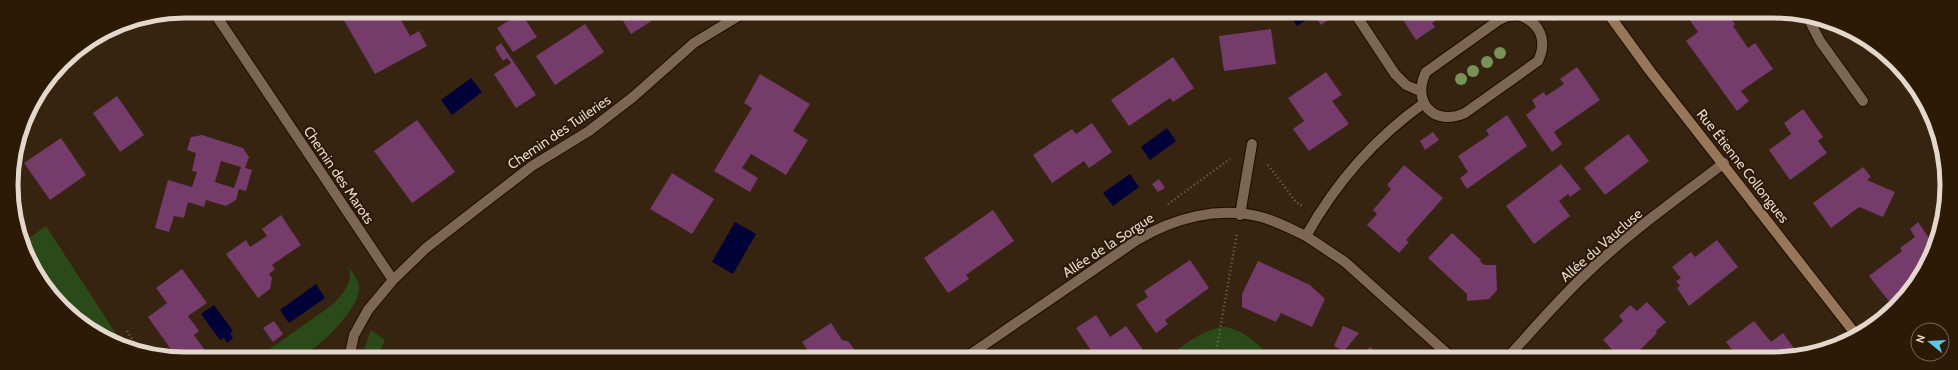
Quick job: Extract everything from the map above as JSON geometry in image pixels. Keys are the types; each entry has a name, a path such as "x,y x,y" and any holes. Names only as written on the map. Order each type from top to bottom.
{"main road":[{"name":"Rue Étienne Collongues","path":"1611,18 1650,71 1724,163 1853,331"}],"street":[{"name":"Chemin des Marots","path":"218,18 393,280"},
{"name":"Chemin des Tuileries","path":"393,280 426,248 532,166 589,131 633,97 694,44 735,18"},
{"path":"1358,18 1395,74 1406,85 1420,91"},
{"path":"1504,18 1433,65 1426,72 1421,81 1420,91 1424,103 1436,115 1446,118 1456,117 1465,113 1538,61 1543,52 1544,42 1541,32 1536,24 1528,18"},
{"path":"1810,22 1820,41 1863,101"},
{"path":"1306,236 1333,192 1372,147 1400,121 1424,103"},
{"path":"1240,215 1252,144"},
{"name":"Allée du Vaucluse","path":"1513,352 1586,273 1638,230 1724,163"},
{"name":"Allée de la Sorgue","path":"974,352 1156,229 1194,217 1219,213 1260,217 1306,236 1345,262 1445,352"},
{"path":"350,352 354,335 368,310 393,280"}],"path":[{"path":"1216,352 1240,215"},
{"path":"127,330 136,344"}],"green space":[{"path":"1550,18 1559,18 1553,22"},
{"path":"46,226 119,338 92,324 75,311 59,295 40,268 27,239"},
{"path":"348,266 358,282 359,288 357,297 353,307 326,338 308,352 265,352 332,305 340,297 349,282 350,272"},
{"path":"1226,327 1240,332 1246,335 1266,352 1174,352 1202,334 1218,328"},
{"path":"371,330 385,340 380,352 363,352"}],"shaded area":[{"path":"1292,18 1309,18 1297,26"},
{"path":"471,78 482,92 452,115 441,100"},
{"path":"1167,128 1176,141 1150,160 1141,147"},
{"path":"1130,174 1139,187 1113,206 1103,193"},
{"path":"735,222 756,234 733,274 712,262"},
{"path":"316,284 325,298 289,323 280,310"},
{"path":"214,305 233,331 230,334 233,338 227,343 224,338 220,340 201,314"}],"building":[{"path":"343,18 400,18 410,36 419,31 427,46 375,74"},
{"path":"513,18 524,18 537,37 513,52 497,28"},
{"path":"621,18 656,18 631,34"},
{"path":"1316,18 1331,18 1321,25"},
{"path":"1402,18 1439,18 1432,23 1435,27 1416,40"},
{"path":"1688,18 1731,18 1735,24 1733,26 1748,48 1755,43 1773,69 1741,91 1749,101 1737,111 1686,41 1698,32"},
{"path":"585,24 604,52 555,85 536,56"},
{"path":"1271,29 1276,64 1224,71 1219,36"},
{"path":"501,43 536,95 516,108 494,74 511,63 507,58 503,61 495,48"},
{"path":"1173,57 1194,88 1173,102 1170,98 1129,126 1111,100"},
{"path":"1577,67 1600,100 1554,132 1562,144 1552,152 1526,115 1536,107 1532,100 1544,92 1546,96 1564,84 1560,79"},
{"path":"1326,72 1342,95 1332,101 1349,124 1309,151 1293,129 1304,121 1288,98"},
{"path":"760,74 810,104 793,131 808,140 786,175 751,154 742,168 758,178 750,192 714,171 752,108 744,103"},
{"path":"117,96 144,135 120,152 93,113"},
{"path":"1803,109 1823,137 1818,141 1827,153 1790,180 1769,150 1791,134 1784,123"},
{"path":"1507,115 1527,146 1467,189 1460,178 1468,172 1458,156 1489,135 1486,130"},
{"path":"417,120 455,172 412,203 374,151"},
{"path":"1092,123 1112,152 1089,168 1084,161 1052,183 1033,155 1072,129 1076,134"},
{"path":"1433,132 1439,140 1425,150 1420,141"},
{"path":"1628,134 1649,161 1605,195 1584,168"},
{"path":"202,135 243,148 249,157 245,168 252,170 246,191 239,189 236,200 226,206 206,200 204,207 188,202 184,218 174,216 169,232 155,228 168,180 192,187 197,172 192,171 196,153 187,150 191,137","holes":["221,161 241,167 234,188 215,182"]},
{"path":"61,138 86,175 50,200 24,163"},
{"path":"1561,164 1581,189 1570,197 1568,194 1559,201 1570,216 1534,244 1506,206"},
{"path":"1404,165 1443,198 1406,240 1409,242 1399,253 1367,225 1377,214 1373,210 1391,189 1387,185"},
{"path":"1863,167 1871,177 1867,180 1895,192 1883,217 1859,207 1831,228 1813,203"},
{"path":"672,173 714,199 692,234 650,209"},
{"path":"1159,179 1165,188 1158,192 1152,184"},
{"path":"993,210 1014,241 966,275 969,279 948,293 924,258"},
{"path":"281,215 301,245 272,265 275,269 269,274 272,278 270,289 258,298 226,254 246,240 250,247 267,236 262,229"},
{"path":"1918,222 1929,238 1929,244 1923,259 1912,278 1891,303 1869,276 1902,251 1900,248 1915,237 1910,229"},
{"path":"1452,233 1481,260 1480,261 1484,265 1496,265 1497,290 1489,299 1467,301 1467,294 1428,258"},
{"path":"1717,240 1738,267 1689,306 1677,288 1680,286 1676,281 1681,278 1672,267 1691,252 1695,257"},
{"path":"1190,260 1209,288 1165,320 1168,324 1156,333 1136,305 1148,297 1144,291"},
{"path":"1258,261 1310,285 1325,299 1312,327 1281,313 1276,322 1242,307 1242,294"},
{"path":"182,269 207,303 188,316 199,331 194,335 206,352 173,352 148,317 167,303 156,288"},
{"path":"1647,302 1666,322 1638,352 1614,352 1603,340 1623,321 1619,316 1630,305 1637,311"},
{"path":"1096,315 1110,337 1126,326 1145,352 1092,352 1076,328"},
{"path":"274,321 283,334 273,342 263,328"},
{"path":"1754,321 1771,342 1783,333 1796,351 1734,352 1726,342"},
{"path":"831,323 842,340 848,341 856,352 809,352 802,342"},
{"path":"1343,326 1359,333 1344,351 1334,346"},
{"path":"1370,347 1376,352 1365,352"}]}
